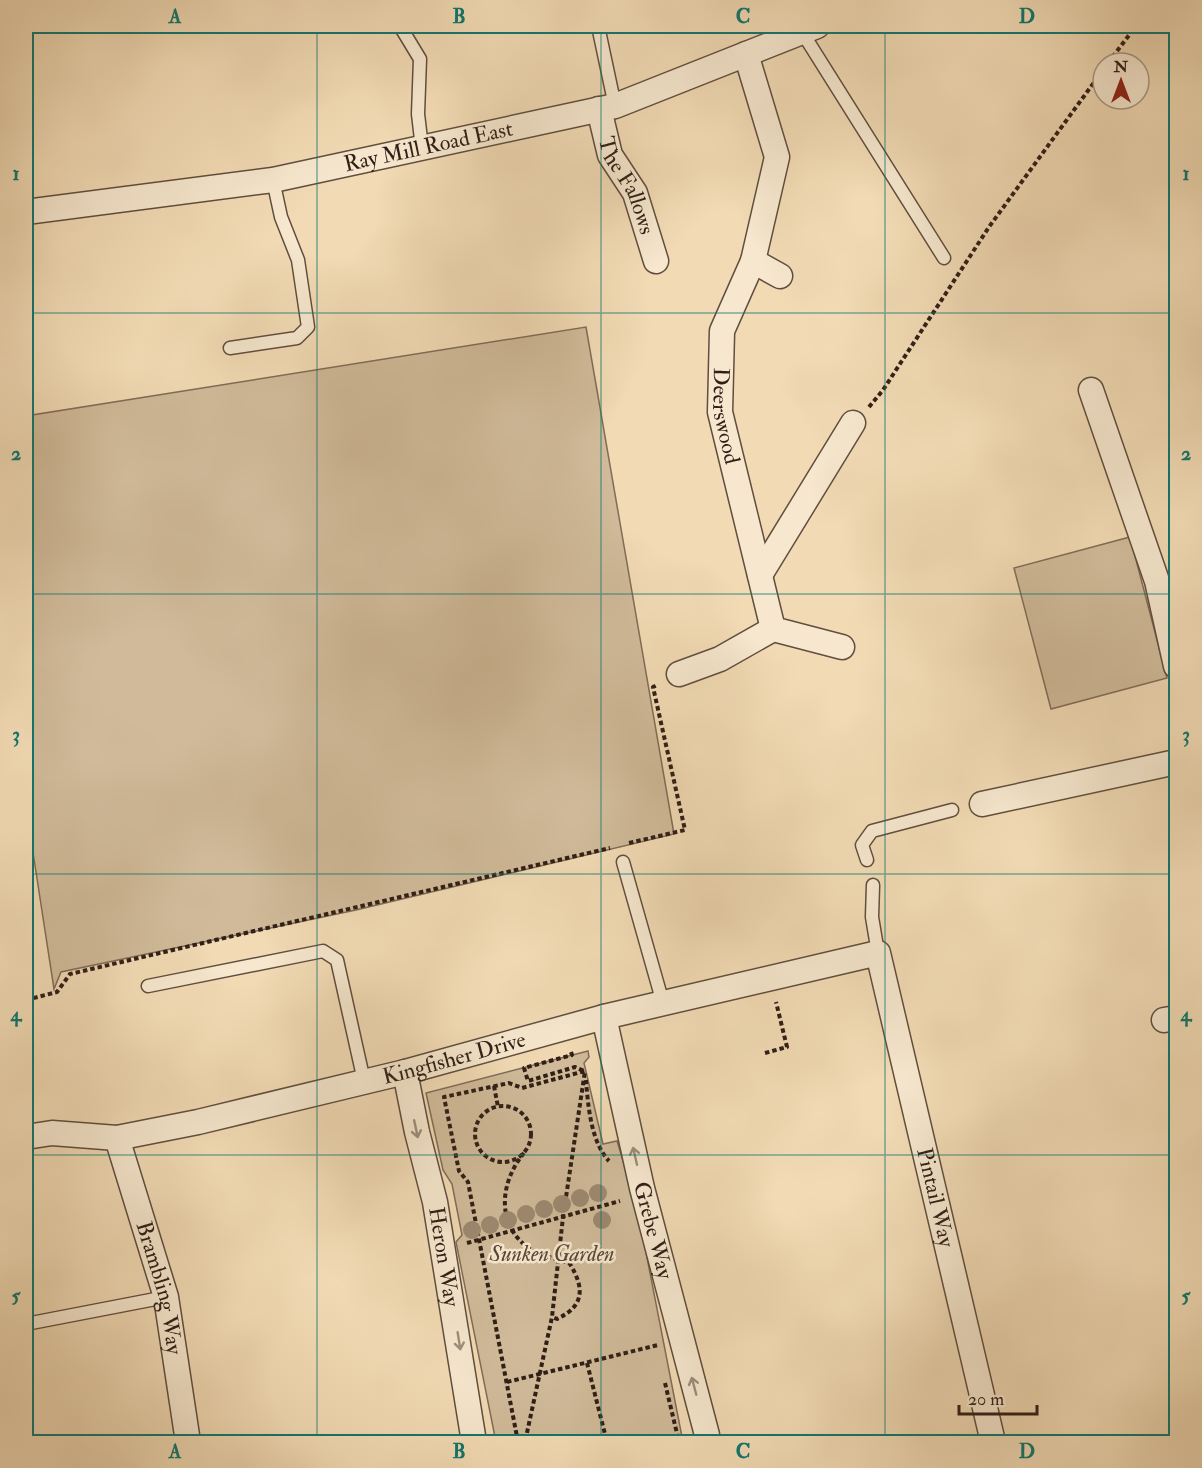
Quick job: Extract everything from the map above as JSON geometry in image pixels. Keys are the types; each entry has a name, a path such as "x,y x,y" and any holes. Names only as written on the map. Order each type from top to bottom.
{"street":[{"name":"Ray Mill Road East","path":"26,212 273,180 607,107 810,29"},
{"name":"Deerswood","path":"746,54 777,157 753,261 722,331 720,412 773,629"},
{"name":"The Fallows","path":"607,107 610,155 635,193 656,261"},
{"path":"753,261 780,276"},
{"path":"1091,390 1167,578 1176,666"},
{"path":"760,575 854,423"},
{"path":"679,675 720,659 773,629 842,647"},
{"path":"982,804 1176,762"},
{"name":"Kingfisher Drive","path":"26,1137 51,1133 117,1138 198,1122 405,1072 604,1017 878,953"},
{"name":"Pintail Way","path":"878,953 993,1443"},
{"name":"Grebe Way","path":"604,1017 642,1188 707,1435 706,1443"},
{"name":"Heron Way","path":"405,1072 435,1202 474,1443"},
{"name":"Brambling Way","path":"117,1138 166,1297 188,1443"}],"lane":[{"path":"400,26 420,59 418,114 422,148"},
{"path":"598,26 607,107"},
{"path":"810,29 944,258"},
{"path":"230,348 297,338 308,327 298,260 281,218 273,180"},
{"path":"867,860 862,845 872,831 952,810"},
{"path":"623,862 663,1003"},
{"path":"873,885 872,917 878,953"},
{"path":"148,986 322,951 337,960 364,1081"},
{"path":"26,1324 166,1297"}],"path":[{"path":"1117,51 1136,26"},
{"path":"854,423 883,390 989,226 1091,86"},
{"path":"627,844 685,830 653,687 679,675"},
{"path":"26,1000 57,992 70,974 615,846"},
{"path":"765,1053 787,1047 770,978"},
{"path":"572,1055 524,1068 528,1081 575,1067 585,1071"},
{"path":"518,1443 468,1182 459,1171 444,1097 509,1083 522,1088 585,1071"},
{"path":"525,1443 552,1317 563,1217 585,1071"},
{"path":"494,1086 498,1107"},
{"path":"524,1153 514,1160 501,1162 489,1158 480,1150 476,1138 476,1126 483,1115 498,1107 518,1109 527,1118 531,1130 531,1142 524,1153 508,1177 505,1191 507,1218 513,1230 530,1249 570,1264 580,1288 578,1302 570,1313 557,1319 552,1317"},
{"path":"474,1241 620,1201"},
{"path":"507,1382 656,1346"},
{"path":"587,1363 607,1443"}],"green space":[{"path":"586,327 674,834 356,910 61,972 54,989 26,807 26,416"},
{"path":"1130,537 1167,678 1051,709 1014,568"},
{"name":"Sunken Garden","path":"588,1051 589,1057 584,1063 603,1144 617,1141 645,1233 643,1237 683,1442 496,1442 456,1242 462,1235 452,1184 443,1170 426,1093"}]}
